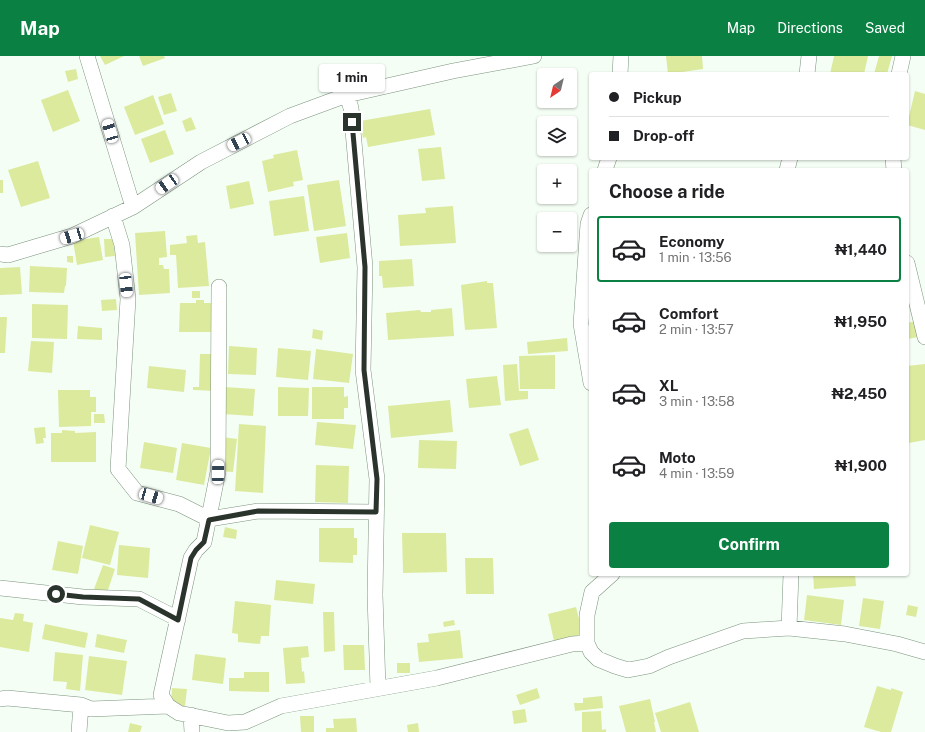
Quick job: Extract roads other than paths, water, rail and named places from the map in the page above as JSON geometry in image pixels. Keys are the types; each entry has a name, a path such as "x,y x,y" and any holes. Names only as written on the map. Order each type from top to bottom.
{"street":[{"path":"87,56 133,207"},
{"path":"0,254 8,255 72,236 133,207 201,162 290,116 347,95 465,62 534,56"},
{"path":"620,72 621,56"},
{"path":"807,72 809,56"},
{"path":"899,72 902,56"},
{"path":"347,95 352,115 365,267 364,370 377,479 375,595 378,688"},
{"path":"113,216 122,245 128,299 118,469 137,492 179,504 209,520 258,511 376,512"},
{"path":"589,221 581,324 589,371"},
{"path":"909,271 925,337"},
{"path":"219,287 218,472 204,542 191,558 161,695 168,706 179,713 228,724 245,722 281,706 437,678 572,644 587,644"},
{"path":"610,576 592,592 588,616 587,644 591,652 598,659 628,670 649,666 743,631 789,628 845,634 897,644 925,652"},
{"path":"789,628 790,576"},
{"path":"0,588 83,597 139,599 178,620"},
{"path":"0,699 7,698 81,705 91,708 168,706"},
{"path":"79,732 81,705"},
{"path":"191,716 192,732"}]}
